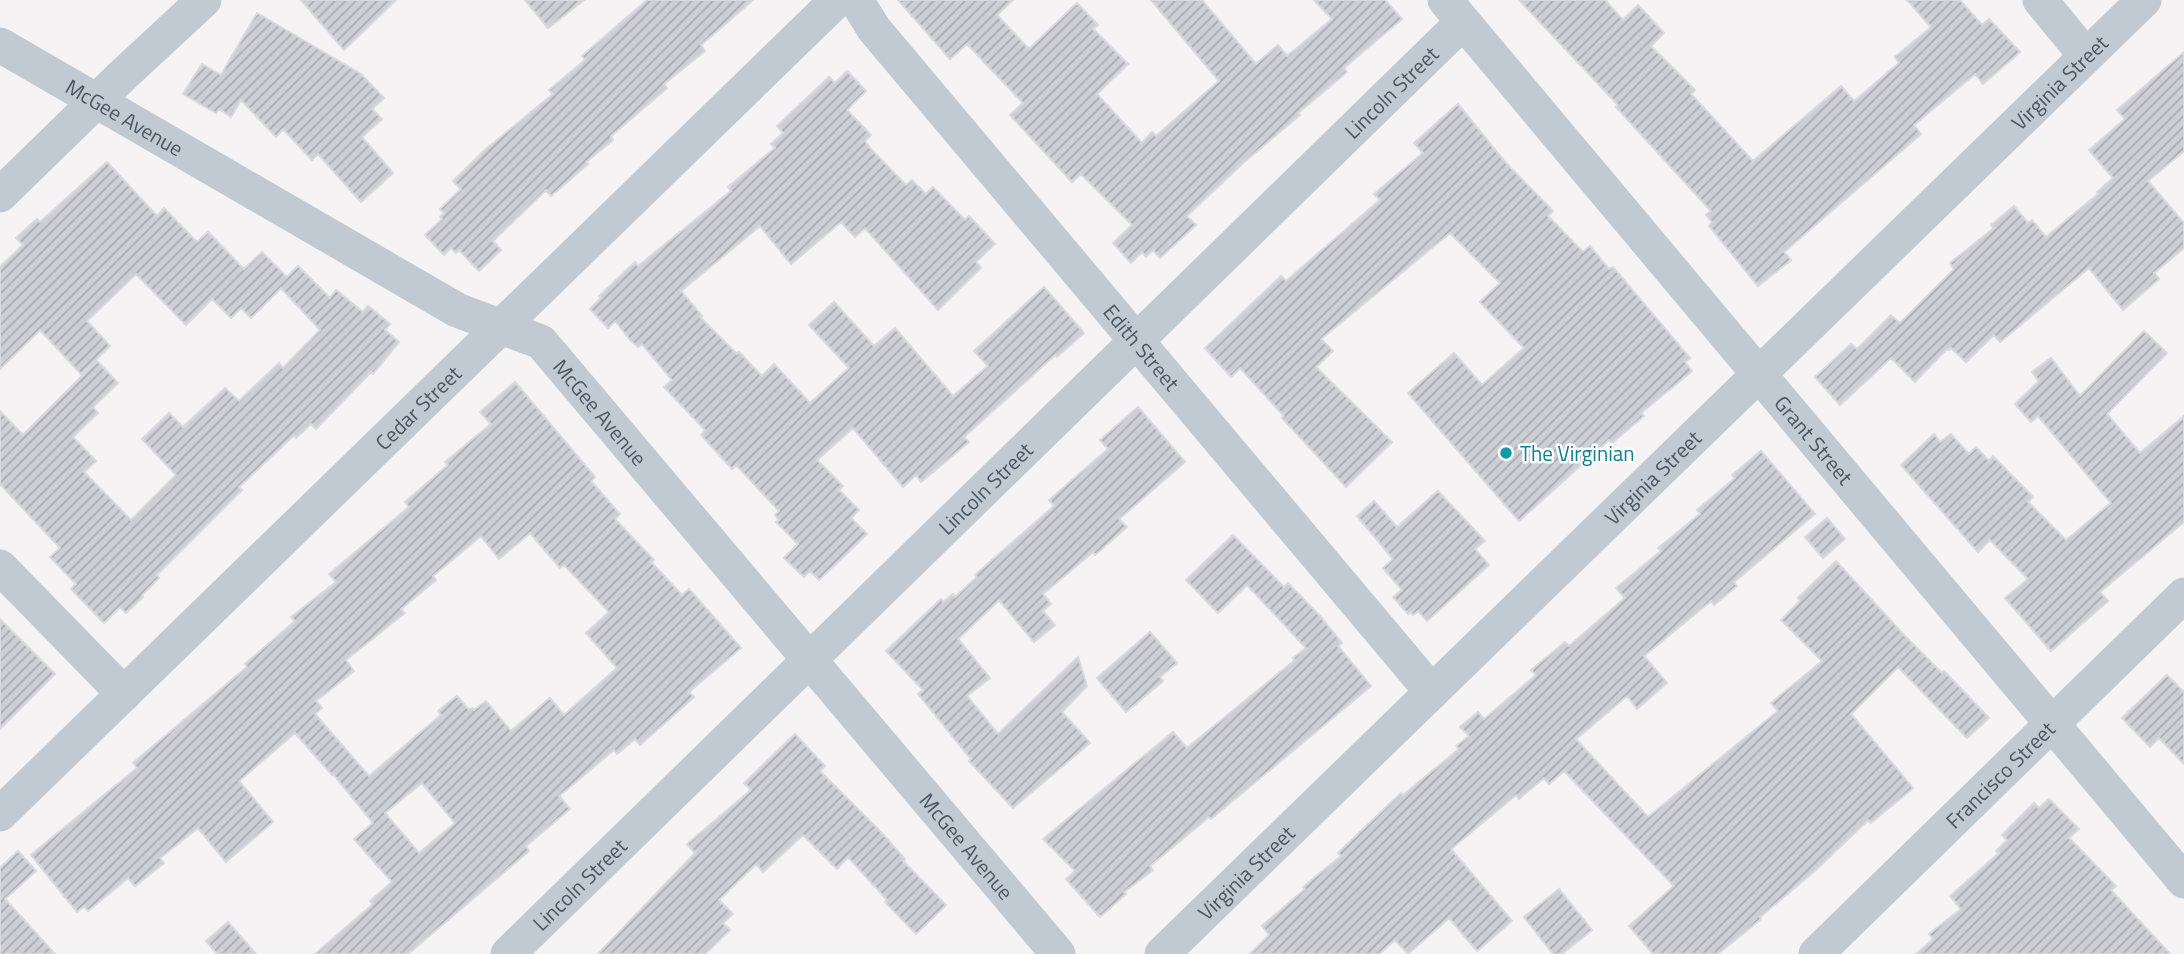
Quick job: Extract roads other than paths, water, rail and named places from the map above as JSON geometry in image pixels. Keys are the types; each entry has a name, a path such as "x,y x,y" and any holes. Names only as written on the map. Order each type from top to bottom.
{"street":[{"path":"0,195 204,0"},
{"name":"Cedar Street","path":"0,814 837,0"},
{"name":"Edith Street","path":"856,0 874,29 1432,692"},
{"path":"2040,0 2086,56"},
{"name":"Virginia Street","path":"1162,954 2144,0"},
{"name":"Lincoln Street","path":"508,954 1137,341 1454,11"},
{"name":"Grant Street","path":"1454,11 2184,881"},
{"name":"McGee Avenue","path":"0,45 457,310 541,342 1058,954"},
{"path":"0,567 124,694"},
{"name":"Francisco Street","path":"1815,954 2184,595"}],"place":[{"name":"The Virginian","path":"1506,453"}]}
